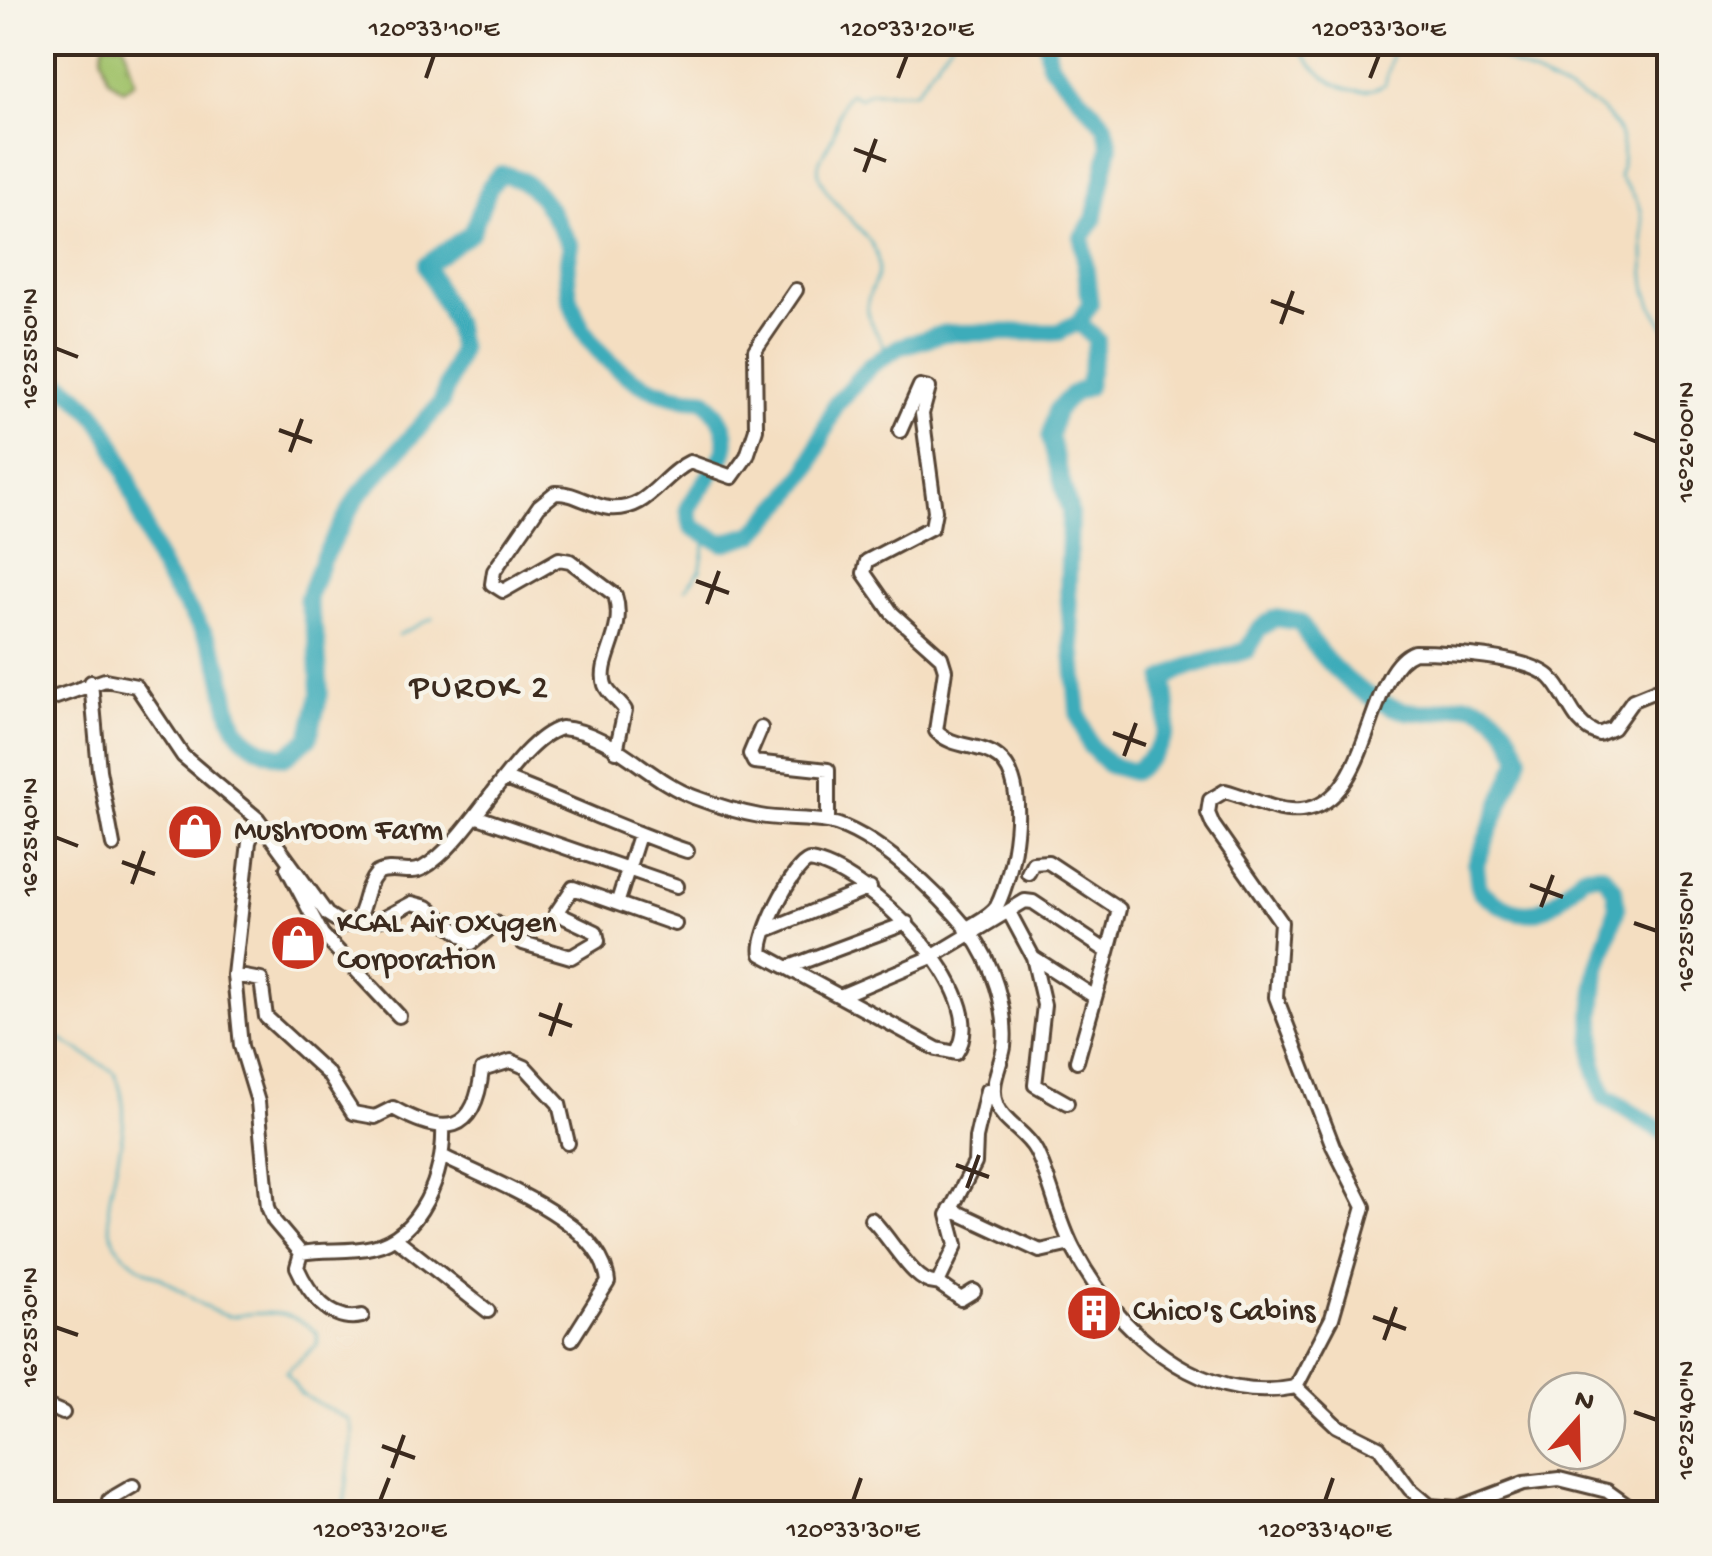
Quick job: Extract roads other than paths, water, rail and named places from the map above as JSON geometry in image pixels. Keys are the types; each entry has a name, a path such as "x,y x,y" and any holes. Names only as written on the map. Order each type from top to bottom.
{"street":[{"path":"616,750 626,710 605,687 604,674 619,624 616,595 570,561 559,559 504,591 492,584 494,571 548,496 565,493 602,507 623,508 648,498 682,465 704,464 718,474 732,477 747,456 758,413 755,350 796,290"},
{"path":"840,996 932,957 968,931 998,902 1018,843 1010,772 997,756 958,744 936,731 946,670 941,657 892,613 864,574 867,561 925,534 934,519 922,414 929,388 918,388 900,431"},
{"path":"1296,1387 1332,1318 1364,1208 1358,1188 1334,1146 1276,997 1280,922 1213,825 1208,809 1214,795 1225,792 1285,809 1300,810 1322,803 1343,784 1388,684 1402,658 1414,652 1525,664 1553,680 1578,722 1599,734 1613,728 1633,700 1670,686"},
{"path":"42,702 91,682 106,680 136,686 183,756 258,819 334,922 382,918 412,903 427,908 472,944 496,923"},
{"path":"91,682 99,770 112,846"},
{"path":"355,923 367,886 377,873 424,868 476,816 537,742 561,728 582,732 659,779 703,800 760,816 828,822 860,835 898,862 968,931 994,983 1005,1025 995,1081 998,1108 1036,1149 1071,1244 1132,1332 1164,1360 1241,1389 1296,1387 1325,1417 1379,1447 1395,1462 1420,1500 1442,1509 1475,1504 1524,1483 1559,1479 1607,1491 1630,1503 1639,1514"},
{"path":"761,728 752,761 828,770 828,822"},
{"path":"506,779 640,835 687,850"},
{"path":"476,816 676,886"},
{"path":"258,819 249,842 234,975 241,1046 258,1102 268,1207 301,1253"},
{"path":"618,901 640,835"},
{"path":"287,856 286,865 322,934 399,1016"},
{"path":"810,860 841,870 870,888 907,923 932,957 959,1010 962,1040 956,1053 937,1049 760,951 796,868 810,860"},
{"path":"1028,872 1033,863 1048,862 1119,909 1077,1061"},
{"path":"523,943 571,958 598,936 556,914 570,890 578,888 676,924"},
{"path":"767,930 870,888"},
{"path":"968,931 1026,900 1108,952"},
{"path":"1009,912 1033,957 1044,1029 1035,1085 1067,1104"},
{"path":"790,967 907,923"},
{"path":"1033,957 1095,996"},
{"path":"234,975 262,980 266,1017 328,1074 354,1113 374,1116 393,1108 422,1124 443,1128 456,1124 476,1108 482,1070 511,1061 525,1066 559,1104 568,1143"},
{"path":"938,1282 956,1245 950,1209 975,1163 976,1138 987,1090"},
{"path":"301,1253 370,1248 395,1238 434,1188 444,1158 443,1128"},
{"path":"444,1158 551,1212 594,1243 608,1282 572,1339"},
{"path":"950,1209 1040,1251 1071,1244"},
{"path":"871,1218 892,1238 922,1282 938,1282 961,1300 974,1290"},
{"path":"395,1238 488,1312"},
{"path":"301,1253 297,1268 319,1301 338,1315 362,1316"},
{"path":"42,1404 63,1412"},
{"path":"119,1514 107,1509 109,1500 132,1486"}],"waterway":[{"path":"890,353 876,332 867,304 877,277 876,253 824,186 819,163 850,93 860,98 870,92 915,92 951,42"},
{"path":"42,369 90,409 112,441 161,566 219,663 236,726 261,749 285,757 309,738 320,694 317,643 307,599 323,558 358,496 441,403 460,349 454,324 426,265 471,233 490,186 501,174 514,177 535,191 571,246 567,275 572,303 583,329 600,352 622,372 648,387 675,396 704,399 718,416 725,430 723,455 688,509 692,527 723,543 754,534 789,496 809,468 835,405 870,366 899,347 945,333 1059,332 1079,322 1090,304 1082,237 1094,219 1110,146 1105,125 1049,63 1047,42"},
{"path":"1297,42 1323,75 1359,91 1385,84 1395,42"},
{"path":"1479,42 1492,54 1580,97 1615,126 1623,156 1619,176 1641,210 1646,288 1658,317 1670,333"},
{"path":"1079,322 1097,340 1087,387 1072,394 1056,411 1050,438 1070,512 1068,591 1078,713 1090,746 1109,765 1133,772 1156,751 1166,732 1164,680 1193,665 1247,650 1258,630 1275,618 1300,622 1337,671 1390,706 1429,712 1470,704 1491,714 1508,733 1520,757 1476,864 1479,890 1510,909 1534,912 1557,900 1583,875 1602,874 1614,888 1617,908 1597,972 1594,1063 1604,1096 1670,1136"},
{"path":"42,417 54,440 58,462 55,483 42,505"},
{"path":"685,589 700,571 706,538"},
{"path":"398,635 433,618"},
{"path":"42,935 48,946 51,970 47,1031 114,1072 123,1102 123,1131 108,1213 112,1236 127,1258 215,1312 230,1316 285,1315 317,1333 318,1344 286,1372 301,1394 349,1420 353,1433 343,1514"}],"place":[{"name":"Mushroom Farm","path":"195,832"},
{"name":"KCAL Air Oxygen Corporation","path":"298,943"},
{"name":"Chico's Cabins","path":"1094,1313"}],"district":[{"name":"PUROK 2","path":"480,689"}]}
